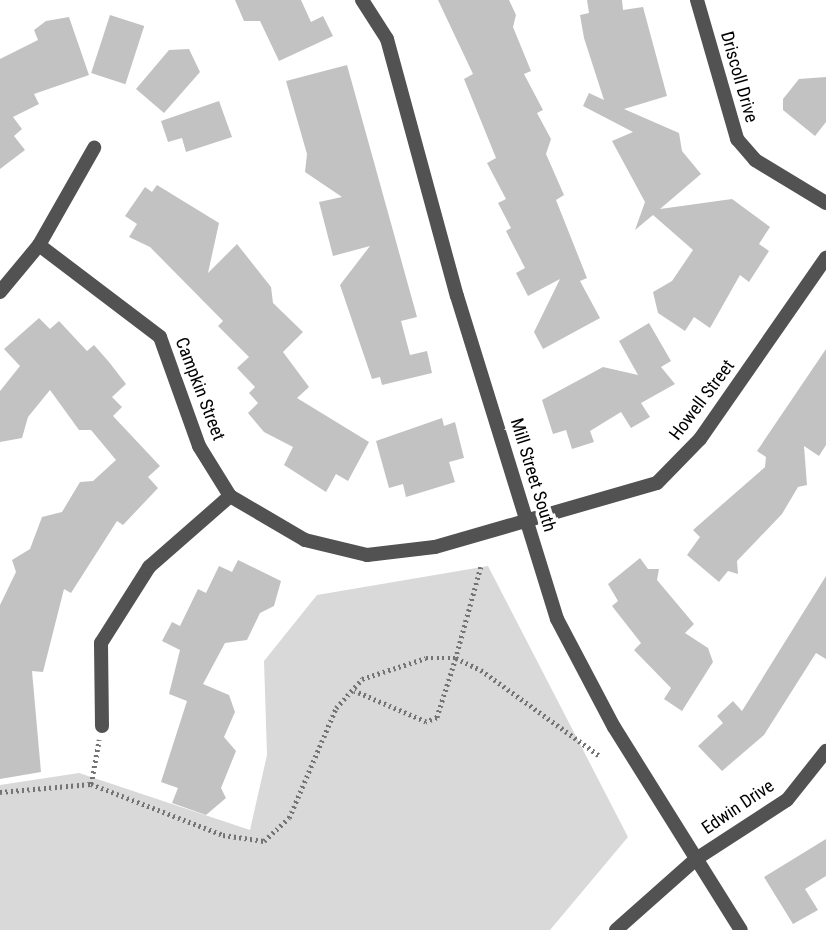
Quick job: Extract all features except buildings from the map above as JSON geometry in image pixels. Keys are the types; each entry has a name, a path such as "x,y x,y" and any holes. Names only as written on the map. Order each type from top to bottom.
{"street":[{"name":"Mill Street South","path":"362,0 387,39 557,619 696,859 741,930"},
{"name":"Driscoll Drive","path":"697,0 737,139 755,160 826,203"},
{"path":"0,292 39,245 94,148"},
{"name":"Campkin Street","path":"39,245 160,337 199,446 230,496 304,540 367,555 435,547 527,523"},
{"name":"Howell Street","path":"527,523 657,484 701,439 826,258"},
{"path":"102,726 101,643 149,567 230,496"},
{"name":"Edwin Drive","path":"616,930 696,859 787,800 826,751"}],"path":[{"path":"354,691 426,722 437,718 481,567"},
{"path":"0,792 91,784 223,835 264,841 289,818 337,708 381,669 426,658 456,658 600,756"},
{"path":"91,784 102,726"}],"shaded area":[{"path":"488,566 628,837 550,930 0,930 0,785 79,773 250,830 267,755 264,661 317,595"}]}
